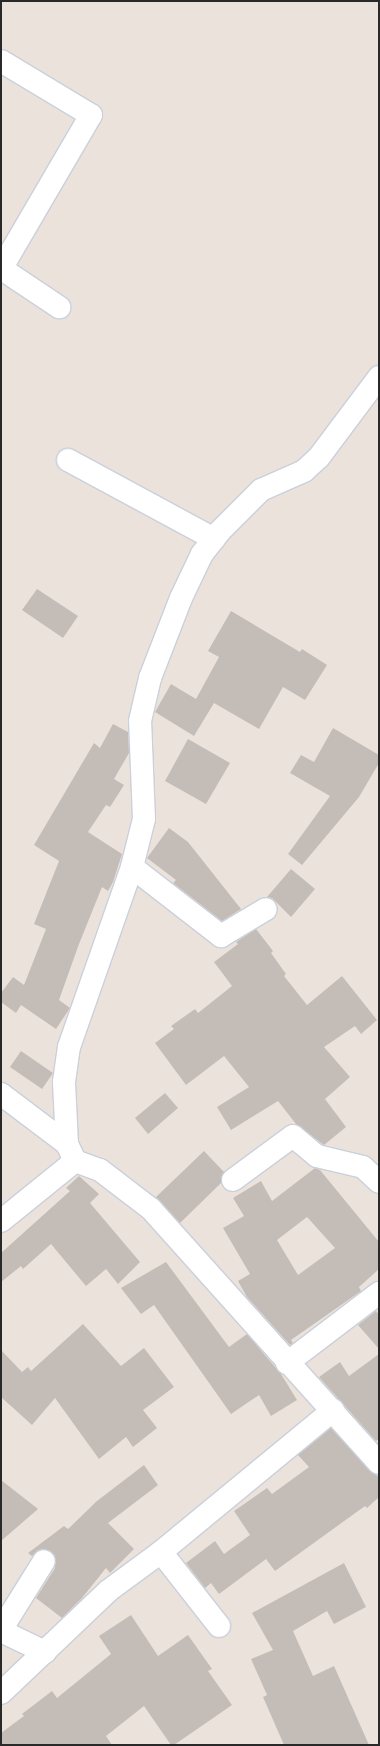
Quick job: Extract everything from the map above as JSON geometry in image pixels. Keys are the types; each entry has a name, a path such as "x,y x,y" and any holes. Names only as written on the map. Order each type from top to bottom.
{"street":[{"path":"1,61 91,115 1,269 59,307"},
{"path":"71,1152 64,1082 69,1047 132,867 144,819 140,721 150,678 181,598 202,554 214,539 261,490 304,471 319,457 379,377"},
{"path":"68,460 214,539"},
{"path":"132,867 221,936 266,909"},
{"path":"1,1094 71,1152 100,1170 151,1209 287,1363 333,1410 379,1463"},
{"path":"233,1180 293,1136 317,1156 363,1167 379,1182"},
{"path":"1,1221 71,1152"},
{"path":"287,1363 379,1293"},
{"path":"1,1693 108,1591 161,1552 333,1410"},
{"path":"161,1552 219,1626"},
{"path":"44,1561 1,1630 45,1652"}],"building":[{"path":"37,589 78,616 63,638 22,610"},
{"path":"231,611 300,652 302,649 327,665 305,700 283,687 259,729 214,703 194,736 155,712 171,684 196,699 219,657 208,651"},
{"path":"113,724 128,732 129,753 114,779 124,785 110,807 106,805 88,832 122,854 113,882 108,891 102,887 79,944 59,1000 70,1008 56,1029 21,1005 16,1013 1,1002 1,993 13,977 24,985 46,929 34,924 59,861 34,845 94,743 100,748"},
{"path":"333,728 379,755 379,763 359,797 302,865 288,854 330,796 290,773 301,755 314,762"},
{"path":"188,739 230,763 206,804 165,781"},
{"path":"169,828 188,842 241,909 222,921 173,883 176,880 147,858"},
{"path":"291,869 315,889 291,917 272,898 267,897"},
{"path":"256,929 273,951 271,953 286,974 284,976 307,1005 342,976 377,1020 361,1034 355,1026 324,1047 350,1077 325,1099 346,1127 324,1145 296,1124 278,1101 231,1130 217,1107 249,1087 224,1056 186,1085 155,1043 174,1029 171,1026 195,1009 198,1013 232,986 214,962 238,944 236,942"},
{"path":"21,1051 53,1073 42,1089 10,1067"},
{"path":"165,1093 178,1108 148,1134 135,1118"},
{"path":"204,1151 224,1172 221,1183 180,1223 156,1197"},
{"path":"315,1168 320,1170 379,1242 379,1269 359,1287 361,1291 291,1340 293,1343 290,1345 247,1297 238,1281 250,1274 223,1228 244,1216 233,1198 261,1181 272,1201","holes":["307,1217 335,1248 298,1275 277,1240"]},
{"path":"79,1176 99,1194 90,1203 140,1262 118,1284 106,1269 86,1286 51,1244 23,1269 21,1266 1,1282 1,1253 70,1191 66,1188"},
{"path":"166,1262 229,1347 247,1334 281,1374 297,1400 271,1416 259,1395 231,1414 154,1305 141,1314 121,1288"},
{"path":"376,1311 379,1315 379,1349 358,1325"},
{"path":"83,1324 121,1366 144,1348 174,1387 143,1410 157,1428 133,1447 126,1437 99,1459 55,1398 32,1425 1,1397 1,1350 22,1372 28,1367 31,1371"},
{"path":"379,1354 379,1439 376,1441 319,1377 340,1362 349,1376"},
{"path":"331,1428 370,1471 379,1477 379,1497 367,1508 365,1506 275,1571 266,1559 219,1594 211,1583 205,1588 186,1563 215,1541 224,1554 250,1535 234,1511 267,1488 272,1494 309,1467 298,1455"},
{"path":"144,1465 158,1485 108,1523 134,1549 110,1573 106,1568 82,1598 62,1618 36,1598 55,1568 55,1555 45,1549 38,1550 32,1556 28,1553 64,1526 68,1529 97,1501"},
{"path":"1,1480 38,1509 1,1541"},
{"path":"344,1563 366,1607 334,1624 327,1611 293,1631 313,1676 334,1666 369,1745 284,1745 263,1697 267,1695 251,1659 273,1650 252,1613"},
{"path":"131,1615 158,1656 188,1635 212,1669 208,1671 232,1705 174,1745 171,1745 144,1706 106,1736 112,1745 1,1745 1,1733 24,1716 22,1714 52,1691 57,1698 111,1654 99,1636"}]}
